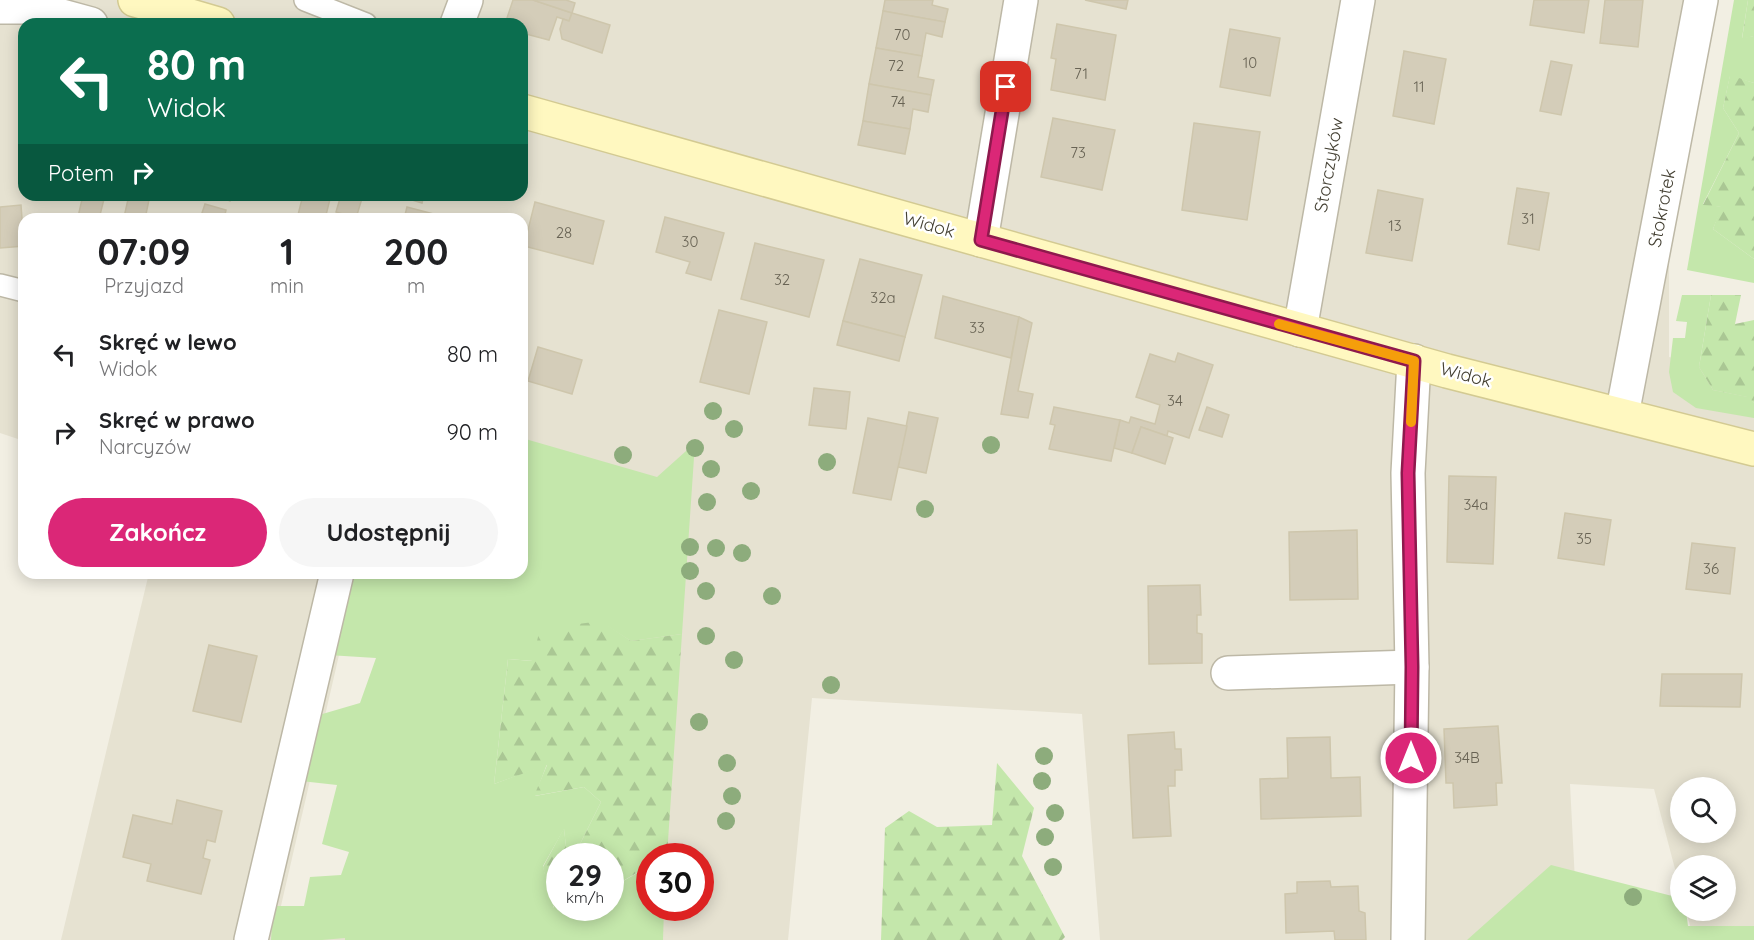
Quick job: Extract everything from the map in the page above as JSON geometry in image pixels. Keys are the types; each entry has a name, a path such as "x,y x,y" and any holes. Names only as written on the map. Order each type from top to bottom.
{"main road":[{"path":"135,0 197,18"},
{"name":"Widok","path":"528,113 1300,330 1754,448"}],"street":[{"path":"460,18 466,0"},
{"path":"981,240 1021,0"},
{"name":"Storczyków","path":"1300,330 1358,0"},
{"name":"Stokrotek","path":"1622,415 1701,0"},
{"path":"0,7 29,8 68,18"},
{"path":"1408,940 1412,667 1408,473 1414,361"},
{"path":"251,940 336,579"},
{"path":"1228,674 1412,667"}],"lane":[{"path":"305,0 351,18"},
{"path":"0,285 18,290"}],"shaded area":[{"path":"0,0 1719,0 1669,110 1669,357 1754,375 1754,940 1694,940 1689,921 1736,921 1736,855 1671,855 1654,789 1570,784 1578,940 1100,940 1082,714 812,698 788,940 654,940 655,921 714,921 714,843 653,843 528,464 528,213 18,213 18,439 0,433"},
{"path":"148,579 357,579 274,936 348,934 348,940 61,940"}],"green space":[{"path":"1734,0 1748,0 1742,38 1754,36 1754,83 1730,76 1723,108 1739,133 1703,204 1722,207 1713,229 1754,259 1754,283 1687,270"},
{"path":"1748,0 1754,0 1754,36 1742,39"},
{"path":"1730,75 1754,83 1754,259 1713,229 1721,207 1703,205 1739,133 1723,108"},
{"path":"1682,295 1711,295 1699,367 1713,390 1748,397 1754,403 1754,418 1696,408 1673,392 1669,372 1673,338 1685,338 1687,322 1676,321"},
{"path":"1711,295 1741,295 1735,324 1754,320 1754,403 1747,397 1713,390 1699,367"},
{"path":"528,440 657,477 695,443 682,634 631,641 601,622 533,661 508,659 494,784 547,764 535,796 584,787 601,802 580,843 566,843 564,829 556,843 546,843 546,861 543,866 546,879 546,921 624,921 624,881 636,874 636,921 664,921 663,940 345,940 345,938 271,940 273,906 304,906 310,877 341,875 349,852 322,844 337,785 301,781 319,715 360,703 376,658 328,655 345,579 528,579"},
{"path":"601,621 631,641 682,634 668,843 636,843 636,873 624,880 624,843 580,843 601,802 584,787 534,796 547,765 494,784 508,659 532,661 540,629"},
{"path":"997,763 1034,808 1022,856 1065,937 1062,940 881,940 885,828 909,811 937,827 992,825"},
{"path":"564,828 566,843 556,843"},
{"path":"546,861 546,881 543,867"},
{"path":"1551,865 1670,895 1670,921 1687,921 1688,926 1754,926 1754,940 1467,940"}],"building":[{"path":"513,0 533,0 572,13 569,21 557,17 549,40 528,35 528,18 507,18"},
{"path":"533,0 566,0 575,3 572,13"},
{"path":"885,0 933,0 932,5 948,9 945,22 883,11"},
{"path":"1085,0 1128,0 1126,9"},
{"path":"1534,0 1589,0 1584,33 1530,25"},
{"path":"1605,0 1643,0 1638,47 1600,43"},
{"path":"883,11 945,22 942,37 926,33 922,56 876,48"},
{"path":"572,13 610,25 602,53 562,39 560,29 563,19 569,21"},
{"path":"1057,24 1116,35 1105,100 1051,90 1056,59 1051,58"},
{"path":"1230,29 1280,38 1270,96 1220,87"},
{"path":"876,48 922,56 918,77 934,80 931,95 869,84"},
{"path":"1404,51 1446,59 1434,124 1393,116"},
{"path":"1551,61 1572,65 1561,115 1540,111"},
{"path":"869,84 931,95 928,112 913,109 910,129 863,121"},
{"path":"1053,118 1115,130 1102,190 1041,177"},
{"path":"863,121 910,129 905,154 858,145"},
{"path":"1194,123 1260,132 1247,220 1182,210"},
{"path":"1517,188 1549,193 1539,250 1508,244"},
{"path":"1378,190 1423,199 1412,261 1366,253"},
{"path":"82,201 104,201 100,213 79,213"},
{"path":"128,201 149,201 146,213 125,213"},
{"path":"302,201 330,201 326,213 298,213"},
{"path":"339,201 361,201 358,213 336,212"},
{"path":"535,202 604,221 593,264 528,247 528,230"},
{"path":"205,204 226,210 225,213 202,213"},
{"path":"21,205 22,213 18,213 18,246 0,248 0,207"},
{"path":"407,207 430,213 406,213"},
{"path":"665,217 724,233 711,280 686,273 690,262 656,252"},
{"path":"755,243 824,260 809,317 741,299"},
{"path":"860,259 922,275 905,337 843,321"},
{"path":"943,296 1019,317 1011,358 935,338"},
{"path":"719,310 767,322 749,394 700,382"},
{"path":"1019,317 1032,323 1018,391 1033,394 1028,418 1001,414"},
{"path":"843,321 905,337 899,361 837,345"},
{"path":"538,347 582,360 572,394 528,381"},
{"path":"1178,353 1213,365 1189,438 1168,431 1167,436 1141,427 1132,453 1114,448 1120,420 1129,423 1131,417 1155,424 1160,405 1136,397 1150,354 1175,362"},
{"path":"814,388 850,392 846,429 809,425"},
{"path":"1054,407 1120,420 1111,461 1049,449 1055,425 1050,424"},
{"path":"1207,407 1229,415 1222,437 1199,430"},
{"path":"909,412 938,418 926,473 898,467"},
{"path":"868,418 907,426 891,500 853,493"},
{"path":"1141,427 1173,438 1165,464 1132,453"},
{"path":"1449,476 1496,477 1493,564 1447,562"},
{"path":"1565,513 1611,520 1604,565 1558,558"},
{"path":"1357,530 1358,599 1290,600 1289,532"},
{"path":"1692,543 1735,548 1730,594 1686,589"},
{"path":"1200,585 1201,615 1197,615 1197,633 1202,634 1202,663 1149,664 1148,586"},
{"path":"209,645 257,656 241,722 193,711"},
{"path":"1662,674 1742,674 1740,707 1660,706"},
{"path":"1498,726 1502,783 1496,783 1497,805 1454,808 1453,783 1446,783 1444,729"},
{"path":"1174,732 1175,749 1181,749 1182,770 1175,770 1175,786 1168,786 1171,836 1133,838 1128,735"},
{"path":"1330,737 1331,778 1360,777 1361,816 1261,819 1260,779 1288,778 1287,738"},
{"path":"177,800 222,811 215,842 207,840 203,858 210,860 201,894 147,881 151,864 123,857 133,815 172,824"},
{"path":"1330,881 1331,887 1358,886 1359,911 1365,913 1366,940 1335,940 1334,931 1286,933 1285,894 1297,893 1297,882"}],"slow traffic":[{"path":"1279,324 1414,361 1411,422"}],"route":[{"path":"1006,87 981,240 1414,361 1408,473 1412,667 1411,758"}]}
